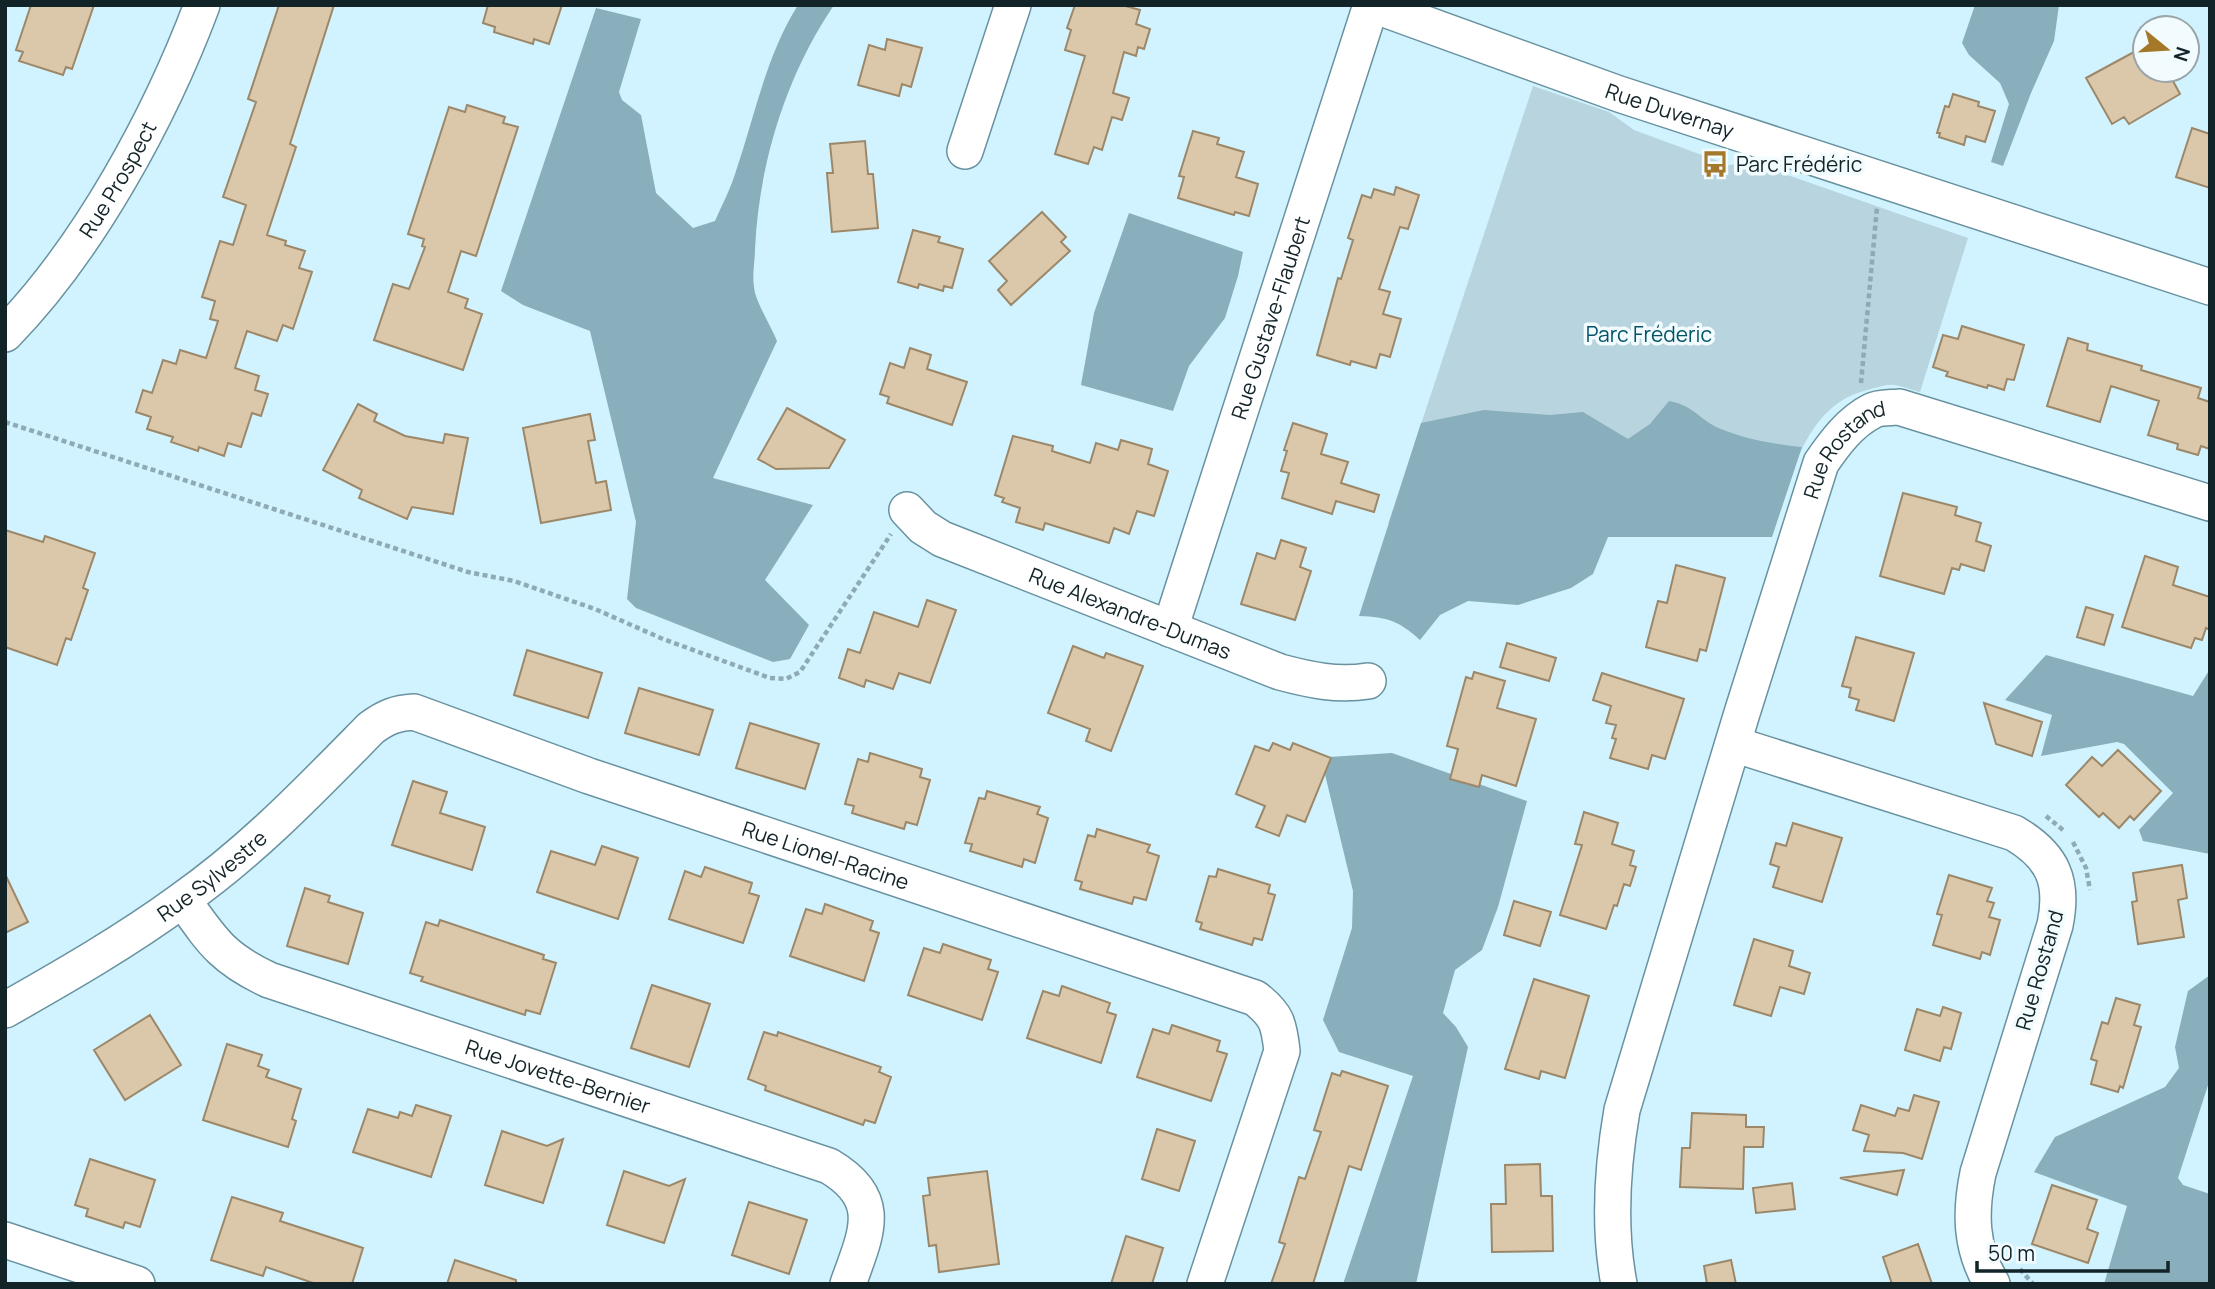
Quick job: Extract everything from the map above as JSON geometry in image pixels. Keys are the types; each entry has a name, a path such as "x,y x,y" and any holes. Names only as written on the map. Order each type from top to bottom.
{"street":[{"name":"Rue Prospect","path":"5,334 46,286 102,206 156,109 202,5"},
{"path":"965,151 1013,5"},
{"name":"Rue Duvernay","path":"1372,5 1619,94 2210,287"},
{"name":"Rue Gustave-Flaubert","path":"1170,629 1372,5"},
{"name":"Rue Rostand","path":"1619,1284 1614,1257 1612,1199 1614,1153 1622,1110 1821,463 1832,448 1874,409 1899,407 2210,503"},
{"name":"Rue Alexandre-Dumas","path":"907,510 923,527 942,539 1280,672 1346,685 1368,681"},
{"name":"Rue Lionel-Racine","path":"397,713 414,712 589,776 1255,998 1270,1010 1279,1027 1282,1051 1205,1284"},
{"name":"Rue Sylvestre","path":"5,1010 58,980 183,900 257,839 372,728 385,717 397,713"},
{"name":"Rue Rostand","path":"1733,744 2014,833 2034,845 2058,881 2059,904 2055,925 1978,1173 1972,1202 1972,1227 1979,1255 2004,1273"},
{"name":"Rue Jovette-Bernier","path":"183,900 224,954 242,968 269,980 829,1166 845,1176 859,1190 865,1205 867,1220 848,1284"},
{"path":"5,1240 137,1284"}],"path":[{"path":"1861,419 1861,370 1880,180"},
{"path":"5,422 468,572 514,581 595,609 663,639 770,678 786,679 800,672 907,510"},
{"path":"2041,812 2065,832"},
{"path":"2072,840 2086,868 2091,896"},
{"path":"2004,1273 2033,1284"}],"green space":[{"name":"Parc Fréderic","path":"1533,86 1609,112 1634,130 1729,165 1753,163 1968,238 1920,392 1888,385 1841,401 1812,430 1793,469 1388,524"}],"shaded area":[{"path":"798,5 834,5 817,32 789,91 778,121 762,185 753,282 757,299 777,341 713,478 813,505 765,580 809,625 790,659 773,662 636,608 627,599 636,522 590,331 523,305 501,291 596,8 641,19 619,92 622,100 641,115 656,193 693,228 715,221 734,177 769,65"},
{"path":"1975,5 2059,5 2054,41 2003,166 1991,162 2009,104 2000,83 1969,55 1962,43"},
{"path":"1129,213 1243,252 1225,318 1189,366 1173,411 1081,385 1094,313"},
{"path":"1669,401 1685,406 1714,426 1731,433 1802,447 1772,537 1608,537 1593,574 1571,588 1518,605 1468,601 1440,615 1420,640 1392,621 1359,616 1421,423 1484,410 1550,415 1583,412 1628,439 1650,424"},
{"path":"2046,655 2193,696 2210,669 2210,854 2143,841 2139,830 2173,793 2124,744 2117,742 2041,756 2052,715 2005,700"},
{"path":"1392,753 1527,801 1498,907 1482,950 1455,970 1443,1013 1456,1027 1468,1047 1416,1284 1343,1284 1413,1076 1339,1052 1323,1020 1352,928 1353,891 1323,766 1329,757"},
{"path":"2210,975 2210,1079 2178,1178 2183,1185 2210,1194 2210,1284 2104,1284 2127,1206 2034,1172 2055,1137 2165,1087 2179,1068 2175,1047 2188,991"}],"building":[{"path":"31,5 94,5 72,69 66,67 63,75 19,61 23,52 16,50"},
{"path":"279,5 334,5 290,144 296,147 267,235 286,241 285,245 305,251 299,268 312,272 293,329 283,325 277,341 247,331 235,368 259,376 255,390 268,394 261,416 252,413 241,447 228,443 224,456 199,447 198,451 171,442 173,437 147,429 151,417 136,412 143,390 152,393 163,360 176,364 180,350 206,358 218,321 210,319 215,301 202,297 220,241 233,245 246,205 223,197 256,102 248,99"},
{"path":"488,5 562,5 549,44 534,39 533,44 494,32 495,27 483,23"},
{"path":"1075,5 1122,5 1140,10 1136,24 1150,29 1144,49 1138,47 1136,56 1124,52 1113,93 1129,98 1122,120 1112,117 1102,150 1094,147 1088,164 1055,154 1085,56 1065,50 1071,30 1067,28"},
{"path":"887,39 922,48 911,87 902,84 899,96 858,85 869,45 885,50"},
{"path":"2131,54 2131,84 2175,84 2180,94 2129,124 2124,117 2112,124 2086,78"},
{"path":"1953,94 1979,102 1978,106 1995,111 1985,142 1966,136 1964,145 1939,137 1940,133 1937,133 1945,106 1949,107"},
{"path":"467,105 505,117 503,123 518,127 476,256 461,251 448,292 468,299 465,308 482,314 463,370 374,340 393,284 409,289 425,247 422,246 424,239 408,234 449,107 465,112"},
{"path":"2192,128 2210,134 2210,188 2176,177"},
{"path":"1193,131 1219,138 1217,144 1244,152 1236,177 1258,184 1249,216 1235,212 1234,215 1178,198 1184,177 1179,176"},
{"path":"865,141 868,174 873,174 878,228 832,232 827,173 833,173 830,144"},
{"path":"1396,187 1419,195 1408,229 1400,227 1379,289 1390,292 1383,314 1401,319 1390,357 1380,354 1376,368 1351,361 1350,365 1317,355 1338,278 1341,279 1353,240 1348,238 1362,195 1371,198 1374,189 1394,195"},
{"path":"1042,212 1066,237 1061,242 1070,251 1011,305 998,290 1007,281 989,261"},
{"path":"913,230 940,237 938,242 963,249 952,288 944,286 943,291 919,284 918,288 898,282"},
{"path":"1962,326 2024,345 2014,380 2007,379 2004,390 1946,376 1948,372 1933,367 1943,335 1958,339"},
{"path":"2068,338 2088,344 2087,350 2142,366 2141,370 2201,388 2198,398 2210,402 2210,449 2201,446 2198,455 2177,449 2178,444 2148,435 2159,401 2111,386 2100,422 2047,406"},
{"path":"910,348 931,355 927,369 967,382 952,425 887,403 889,397 880,394 890,363 904,368"},
{"path":"358,404 377,414 374,421 405,436 443,443 445,434 468,438 453,514 412,507 407,519 359,498 362,490 323,470"},
{"path":"787,408 845,440 829,468 776,469 758,459"},
{"path":"590,414 595,440 588,441 596,483 606,481 611,510 541,523 523,428"},
{"path":"1293,423 1327,434 1321,454 1348,462 1341,483 1379,495 1374,512 1336,501 1332,514 1282,498 1289,473 1281,471 1287,451 1284,450"},
{"path":"1013,436 1053,446 1052,451 1090,463 1096,443 1118,450 1121,440 1152,449 1148,464 1168,471 1154,516 1137,511 1129,534 1114,528 1109,543 1045,523 1043,530 1016,522 1020,508 1002,502 1004,498 995,495"},
{"path":"1903,493 1957,507 1955,515 1981,523 1976,541 1991,546 1984,571 1961,564 1959,570 1952,568 1944,594 1880,576"},
{"path":"5,530 43,542 45,536 95,553 83,588 88,590 71,640 66,638 57,665 5,647"},
{"path":"1281,540 1306,548 1300,567 1311,571 1295,620 1241,604 1257,553 1275,559"},
{"path":"2145,556 2178,567 2173,585 2210,597 2210,630 2206,628 2202,640 2195,638 2191,648 2122,627"},
{"path":"1676,565 1725,578 1706,651 1700,649 1697,661 1646,647 1658,601 1667,603"},
{"path":"927,600 956,610 930,683 899,673 893,689 866,680 864,687 839,678 848,649 860,653 874,612 918,627"},
{"path":"2086,607 2113,615 2104,645 2077,637"},
{"path":"1856,637 1914,653 1894,721 1856,710 1859,700 1849,697 1851,688 1842,686"},
{"path":"1507,643 1556,658 1549,681 1500,667"},
{"path":"1073,646 1104,658 1106,653 1143,666 1111,751 1086,741 1090,729 1048,713"},
{"path":"527,650 602,673 588,718 514,695"},
{"path":"1474,672 1505,681 1497,708 1536,719 1516,786 1482,775 1479,787 1450,779 1458,749 1447,746 1466,677 1472,679"},
{"path":"1602,673 1684,699 1665,759 1652,755 1648,769 1610,758 1616,739 1612,738 1616,725 1606,723 1611,706 1593,700"},
{"path":"639,688 713,710 699,755 625,733"},
{"path":"1984,703 2042,722 2032,756 1996,744"},
{"path":"750,723 819,744 805,789 736,768"},
{"path":"1273,743 1290,750 1293,743 1331,758 1305,822 1287,815 1279,836 1256,827 1265,806 1236,794 1255,746 1269,751"},
{"path":"2118,750 2161,791 2134,820 2130,816 2119,828 2103,813 2099,817 2066,785 2092,757 2102,766"},
{"path":"870,753 922,769 920,777 930,780 917,825 906,822 904,829 852,813 854,806 845,804 858,759 868,762"},
{"path":"413,781 447,792 440,813 485,827 472,870 392,845"},
{"path":"987,791 1040,807 1037,814 1048,818 1035,863 1024,859 1022,867 970,851 972,844 965,843 979,798 985,799"},
{"path":"1584,812 1618,823 1612,844 1634,851 1630,865 1636,867 1630,886 1624,884 1606,929 1560,915 1582,845 1575,844"},
{"path":"1793,823 1842,838 1822,902 1773,887 1779,867 1770,864 1776,843 1786,846"},
{"path":"1097,829 1150,845 1147,852 1159,856 1146,900 1134,897 1132,904 1080,889 1082,882 1075,880 1088,835 1095,837"},
{"path":"602,846 638,858 618,919 537,892 551,851 595,865"},
{"path":"2182,865 2187,898 2178,900 2184,937 2138,944 2132,902 2137,901 2133,873"},
{"path":"705,867 752,883 749,893 759,896 743,943 669,919 685,871 701,877"},
{"path":"1218,869 1270,885 1268,893 1275,895 1262,940 1254,938 1252,945 1200,929 1202,923 1196,921 1209,876 1216,877"},
{"path":"5,874 28,922 5,933"},
{"path":"1949,875 1992,888 1987,901 1994,903 1989,917 2000,920 1990,955 1982,952 1980,959 1933,945 1942,915 1937,914"},
{"path":"305,888 330,896 328,902 363,913 348,964 287,946"},
{"path":"1514,901 1551,912 1540,946 1504,935"},
{"path":"825,904 873,921 870,930 879,933 864,981 790,956 806,909 822,914"},
{"path":"440,920 544,955 543,959 556,963 540,1014 526,1010 525,1015 421,981 423,977 410,973 426,922 438,926"},
{"path":"1754,939 1793,951 1789,966 1810,973 1804,994 1780,987 1771,1016 1734,1005"},
{"path":"943,944 991,960 988,969 998,972 982,1020 908,995 924,948 940,953"},
{"path":"1534,979 1589,996 1565,1078 1541,1071 1539,1079 1505,1069"},
{"path":"652,985 710,1004 689,1067 631,1048"},
{"path":"1062,986 1110,1003 1107,1012 1116,1015 1101,1063 1027,1038 1043,991 1059,996"},
{"path":"2116,998 2140,1005 2134,1025 2141,1027 2123,1088 2120,1086 2118,1092 2091,1084 2097,1061 2091,1059 2102,1022 2108,1024"},
{"path":"1943,1007 1961,1013 1951,1049 1944,1047 1940,1061 1905,1050 1917,1009 1940,1016"},
{"path":"150,1015 181,1065 125,1100 94,1050"},
{"path":"1172,1025 1220,1041 1217,1051 1227,1054 1211,1101 1137,1077 1153,1029 1169,1034"},
{"path":"764,1032 777,1036 778,1032 881,1067 879,1072 891,1077 875,1123 865,1120 863,1125 765,1090 766,1086 748,1079"},
{"path":"227,1044 262,1055 258,1066 269,1070 266,1077 301,1089 292,1119 296,1121 288,1147 203,1120"},
{"path":"1342,1071 1388,1086 1361,1170 1349,1166 1313,1284 1271,1284 1285,1244 1279,1242 1299,1177 1305,1179 1321,1132 1314,1130 1332,1073 1340,1076"},
{"path":"1914,1095 1939,1102 1922,1159 1903,1153 1864,1151 1869,1135 1853,1130 1861,1105 1895,1116 1898,1108 1909,1111"},
{"path":"416,1105 451,1116 431,1177 353,1152 368,1109 398,1118 400,1112 412,1116"},
{"path":"1692,1113 1746,1115 1746,1127 1764,1127 1763,1147 1744,1147 1743,1189 1680,1187 1682,1148 1690,1148"},
{"path":"1157,1129 1195,1141 1179,1191 1142,1179"},
{"path":"502,1131 547,1146 563,1139 543,1203 485,1185"},
{"path":"90,1159 155,1180 140,1227 125,1222 123,1228 86,1216 88,1209 75,1205"},
{"path":"1540,1164 1541,1196 1552,1196 1553,1251 1492,1252 1491,1204 1506,1204 1505,1165"},
{"path":"1904,1170 1897,1195 1840,1178"},
{"path":"624,1171 669,1186 685,1179 664,1243 607,1225"},
{"path":"987,1171 999,1264 939,1272 936,1245 929,1246 923,1196 930,1195 928,1178"},
{"path":"1792,1183 1795,1209 1756,1213 1753,1188"},
{"path":"2052,1185 2097,1200 2087,1229 2098,1233 2088,1263 2032,1244"},
{"path":"232,1197 283,1213 280,1221 363,1248 352,1284 316,1284 266,1267 263,1276 211,1260"},
{"path":"749,1202 807,1220 789,1274 732,1255"},
{"path":"1126,1236 1163,1248 1152,1284 1111,1284"},
{"path":"1918,1244 1932,1284 1892,1284 1883,1257"},
{"path":"455,1260 516,1280 516,1284 447,1284"},
{"path":"1731,1260 1736,1284 1707,1284 1704,1266"}],"place":[{"name":"Parc Frédéric","path":"1715,164"}]}
